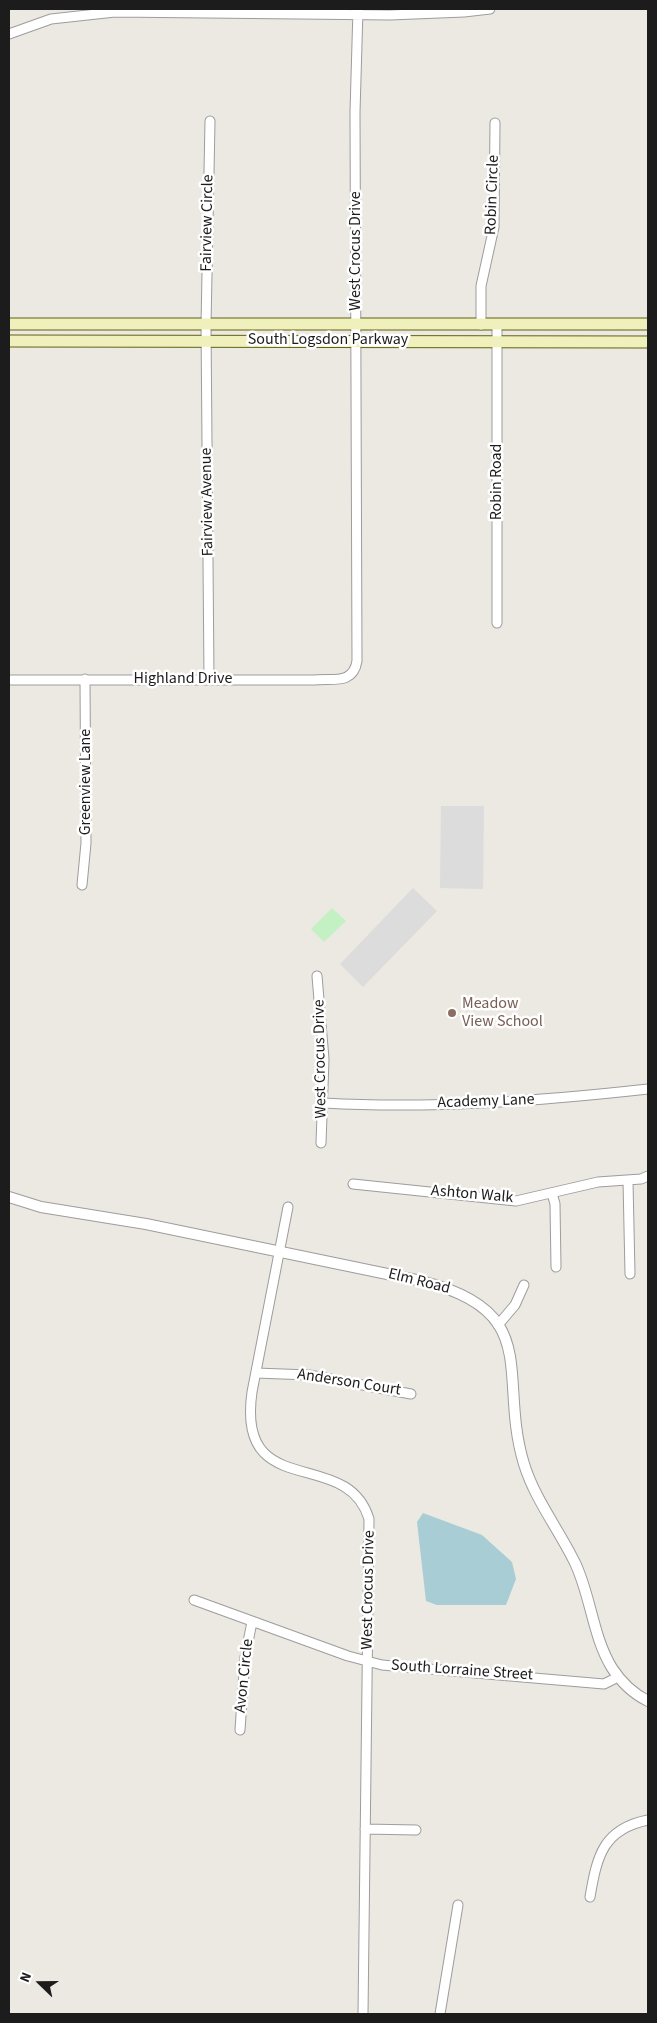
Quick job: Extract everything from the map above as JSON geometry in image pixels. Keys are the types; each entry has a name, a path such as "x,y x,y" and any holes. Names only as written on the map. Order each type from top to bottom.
{"main road":[{"name":"South Logsdon Parkway","path":"9,324 356,326 648,324"},
{"name":"South Logsdon Parkway","path":"9,341 356,340 648,342"}],"street":[{"path":"9,34 51,19 114,12 358,11 390,14 464,12 490,9"},
{"name":"West Crocus Drive","path":"354,672 357,661 355,112 358,11"},
{"name":"Fairview Circle","path":"206,325 210,121"},
{"name":"Robin Circle","path":"481,326 481,286 494,227 495,123"},
{"path":"51,324 52,341"},
{"name":"Fairview Avenue","path":"206,325 209,680"},
{"name":"Robin Road","path":"497,326 497,623"},
{"name":"Highland Drive","path":"9,680 346,678 354,672"},
{"name":"Greenview Lane","path":"82,885 86,843 85,680"},
{"name":"West Crocus Drive","path":"317,976 324,1059 324,1104 321,1143"},
{"name":"Academy Lane","path":"324,1104 503,1103 648,1089"},
{"name":"Ashton Walk","path":"353,1184 516,1201 598,1182 628,1181 648,1176"},
{"path":"628,1181 630,1274"},
{"path":"552,1193 555,1204 556,1267"},
{"name":"Elm Road","path":"9,1197 41,1207 146,1224 444,1287 475,1302 498,1325 504,1334 513,1367 516,1428 524,1465 534,1490 576,1565 605,1654 618,1677 632,1691 648,1701"},
{"name":"West Crocus Drive","path":"288,1207 250,1412 252,1432 260,1448 280,1466 342,1484 356,1495 366,1510 370,1529 363,2014"},
{"path":"498,1325 515,1305 524,1284"},
{"name":"Anderson Court","path":"256,1374 309,1375 411,1394"},
{"name":"South Lorraine Street","path":"194,1600 368,1662 604,1684 618,1677"},
{"name":"Avon Circle","path":"240,1730 244,1664 252,1622"},
{"path":"590,1896 598,1860 618,1830 633,1823 648,1820"},
{"path":"365,1829 416,1830"},
{"path":"440,2014 458,1905"}],"green space":[{"path":"332,908 346,921 324,942 311,929"}],"shaded area":[{"path":"441,806 484,806 483,889 440,888"},
{"path":"413,888 437,911 363,987 340,964"}],"water":[{"path":"423,1513 482,1535 512,1562 516,1579 506,1605 437,1605 426,1601 417,1522"}],"place":[{"name":"Meadow View School","path":"452,1013"}]}
